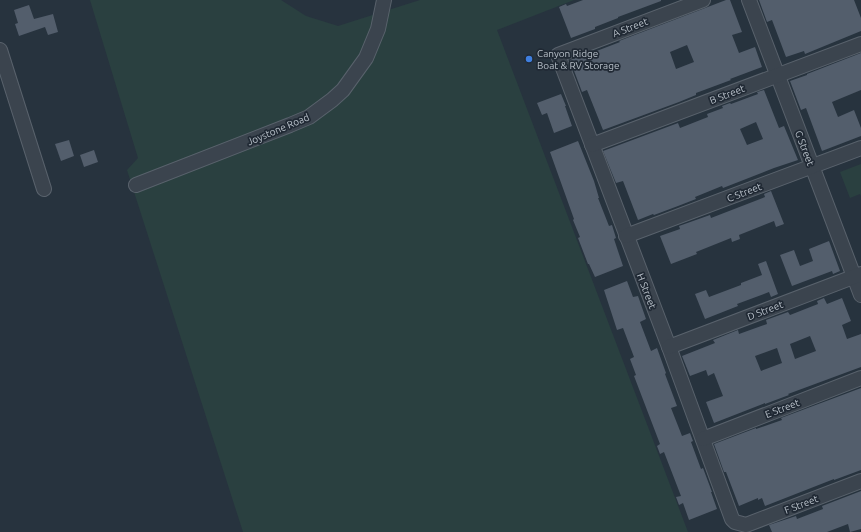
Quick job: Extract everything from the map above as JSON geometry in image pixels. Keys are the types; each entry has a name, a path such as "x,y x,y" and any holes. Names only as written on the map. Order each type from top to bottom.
{"street":[{"name":"Joystone Road","path":"136,185 290,126 309,117 332,100 343,90 366,58 378,29 384,0"},
{"name":"A Street","path":"558,55 703,0"},
{"name":"G Street","path":"749,0 812,166 857,275 861,296"},
{"name":"B Street","path":"592,145 861,44"},
{"path":"0,50 44,189"},
{"name":"H Street","path":"558,55 669,347 732,519 738,527"},
{"name":"C Street","path":"626,236 861,148"},
{"name":"D Street","path":"669,347 857,275"},
{"name":"E Street","path":"703,439 861,378"},
{"name":"F Street","path":"738,527 861,481"}],"green space":[{"path":"90,0 281,0 306,16 338,26 420,0 574,0 497,30 688,532 243,532 127,170 138,158"},
{"path":"861,164 861,196 860,194 850,198 840,172"}],"building":[{"path":"583,0 661,1 618,17 595,27 595,29 571,38 559,7 566,4 567,6"},
{"path":"726,0 730,0 742,32 732,35 739,53 755,47 762,67 696,93 696,95 679,102 603,130 587,90 582,92 570,60 620,42 619,41","holes":["687,45 694,62 676,69 670,52"]},
{"path":"759,0 854,0 861,18 861,31 805,54 804,51 786,57 772,20 767,22"},
{"path":"29,5 34,19 53,14 58,32 48,35 45,27 19,36 15,24 18,23 14,10"},
{"path":"861,53 861,90 832,102 838,117 854,110 861,128 861,136 822,151 806,108 801,110 790,81"},
{"path":"764,90 779,128 784,126 798,160 723,188 722,186 695,197 696,199 638,220 623,181 616,183 603,151 678,123 680,128 708,117 707,114 723,108 722,106 758,94 757,92","holes":["756,122 763,139 747,145 740,129"]},
{"path":"561,94 572,126 554,133 547,113 542,115 537,103"},
{"path":"69,140 74,156 61,161 55,144"},
{"path":"578,141 594,181 598,198 609,226 612,225 616,238 614,239 623,266 595,277 588,264 578,238 580,237 550,152"},
{"path":"94,150 98,162 84,167 80,155"},
{"path":"771,191 784,224 776,227 774,221 739,235 740,239 732,242 731,238 671,264 660,236 680,229 679,226 710,215 711,218 765,197 764,194"},
{"path":"829,241 840,271 833,274 832,271 792,286 780,255 794,250 800,266 813,261 809,249"},
{"path":"766,261 778,294 771,297 769,292 737,304 738,306 705,319 695,294 706,290 709,297 741,285 741,283 762,275 758,264"},
{"path":"627,281 633,297 638,296 646,319 640,322 651,351 657,348 666,373 665,374 677,406 671,408 682,436 690,433 693,441 691,442 701,469 703,468 717,509 689,520 683,503 679,505 676,497 681,496 664,452 660,454 657,446 660,444 634,376 636,375 630,359 634,357 623,328 617,330 604,290"},
{"path":"824,298 827,304 842,298 851,321 842,325 847,339 861,334 861,367 714,423 706,402 723,396 714,373 708,376 706,370 690,376 682,356 715,343 713,340 738,330 739,334 767,324 766,320 788,312 790,315 818,304 817,301","holes":["810,336 816,351 795,359 790,344","777,348 782,363 761,371 755,356"]},
{"path":"861,388 861,470 765,506 762,498 758,500 758,498 739,506 714,444 782,420 781,418"},
{"path":"861,491 861,529 850,532 848,524 827,532 772,532 769,525 796,516 797,519 823,509 822,506"}],"place":[{"name":"Canyon Ridge Boat & RV Storage","path":"529,59"}]}
